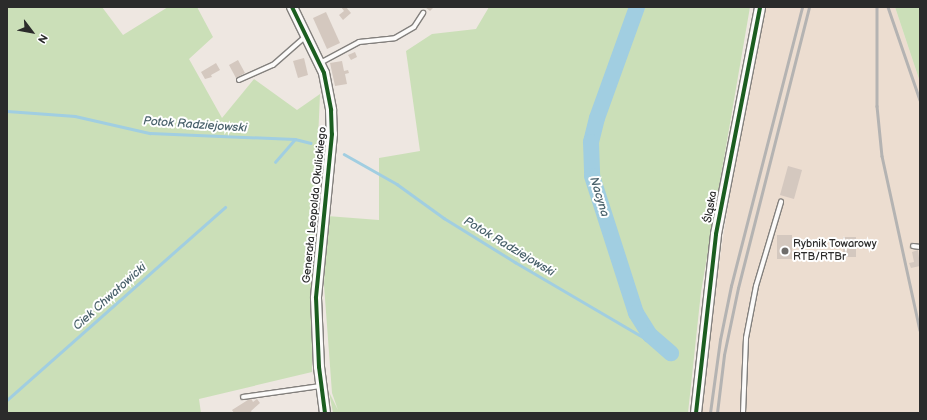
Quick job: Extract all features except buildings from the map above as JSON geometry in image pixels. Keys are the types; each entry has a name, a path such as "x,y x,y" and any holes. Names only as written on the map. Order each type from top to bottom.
{"street":[{"name":"Generała Leopolda Okulickiego","path":"292,7 319,63 327,85 332,122 316,284 320,386 324,413"},
{"name":"Śląska","path":"696,413 716,234 760,7"}],"lane":[{"path":"319,63 359,42 395,38 414,27 423,13"},
{"path":"239,80 273,65 306,36"},
{"path":"743,413 746,338 756,286 781,202"},
{"path":"913,246 920,247"},
{"path":"242,397 320,386"}],"shaded area":[{"path":"766,7 895,7 920,82 920,413 700,413 716,284 731,186"}],"green space":[{"path":"7,7 102,7 123,35 168,7 197,7 213,37 189,59 222,118 254,79 297,110 320,94 313,255 312,372 199,399 201,413 7,413"},
{"path":"489,7 750,7 701,292 688,413 333,413 329,392 338,410 332,393 324,285 327,216 379,220 379,158 420,151 406,51 432,34 476,29"},
{"path":"895,7 920,7 920,82"}],"waterway":[{"name":"Nacyna","path":"637,7 597,118 591,142 592,176 636,313 650,335 671,353"},
{"name":"Potok Radziejowski","path":"7,111 75,116 150,133 295,139 311,143"},
{"name":"Ciek Chwałowicki","path":"275,162 295,139"},
{"name":"Potok Radziejowski","path":"344,154 397,184 444,218 515,262 667,351"},
{"name":"Ciek Chwałowicki","path":"7,400 225,207"}],"railway":[{"path":"710,413 720,340 731,286 802,7"},
{"path":"717,413 724,355 738,288 809,7"},
{"path":"877,7 877,106 882,156 920,330"},
{"path":"888,7 920,100"}],"cycle path":[{"path":"292,7 324,73 331,110 332,134 316,298 319,367 325,413"},
{"path":"696,413 716,234 760,7"}],"place":[{"name":"Rybnik Towarowy RTB/RTBr","path":"785,251"}]}
